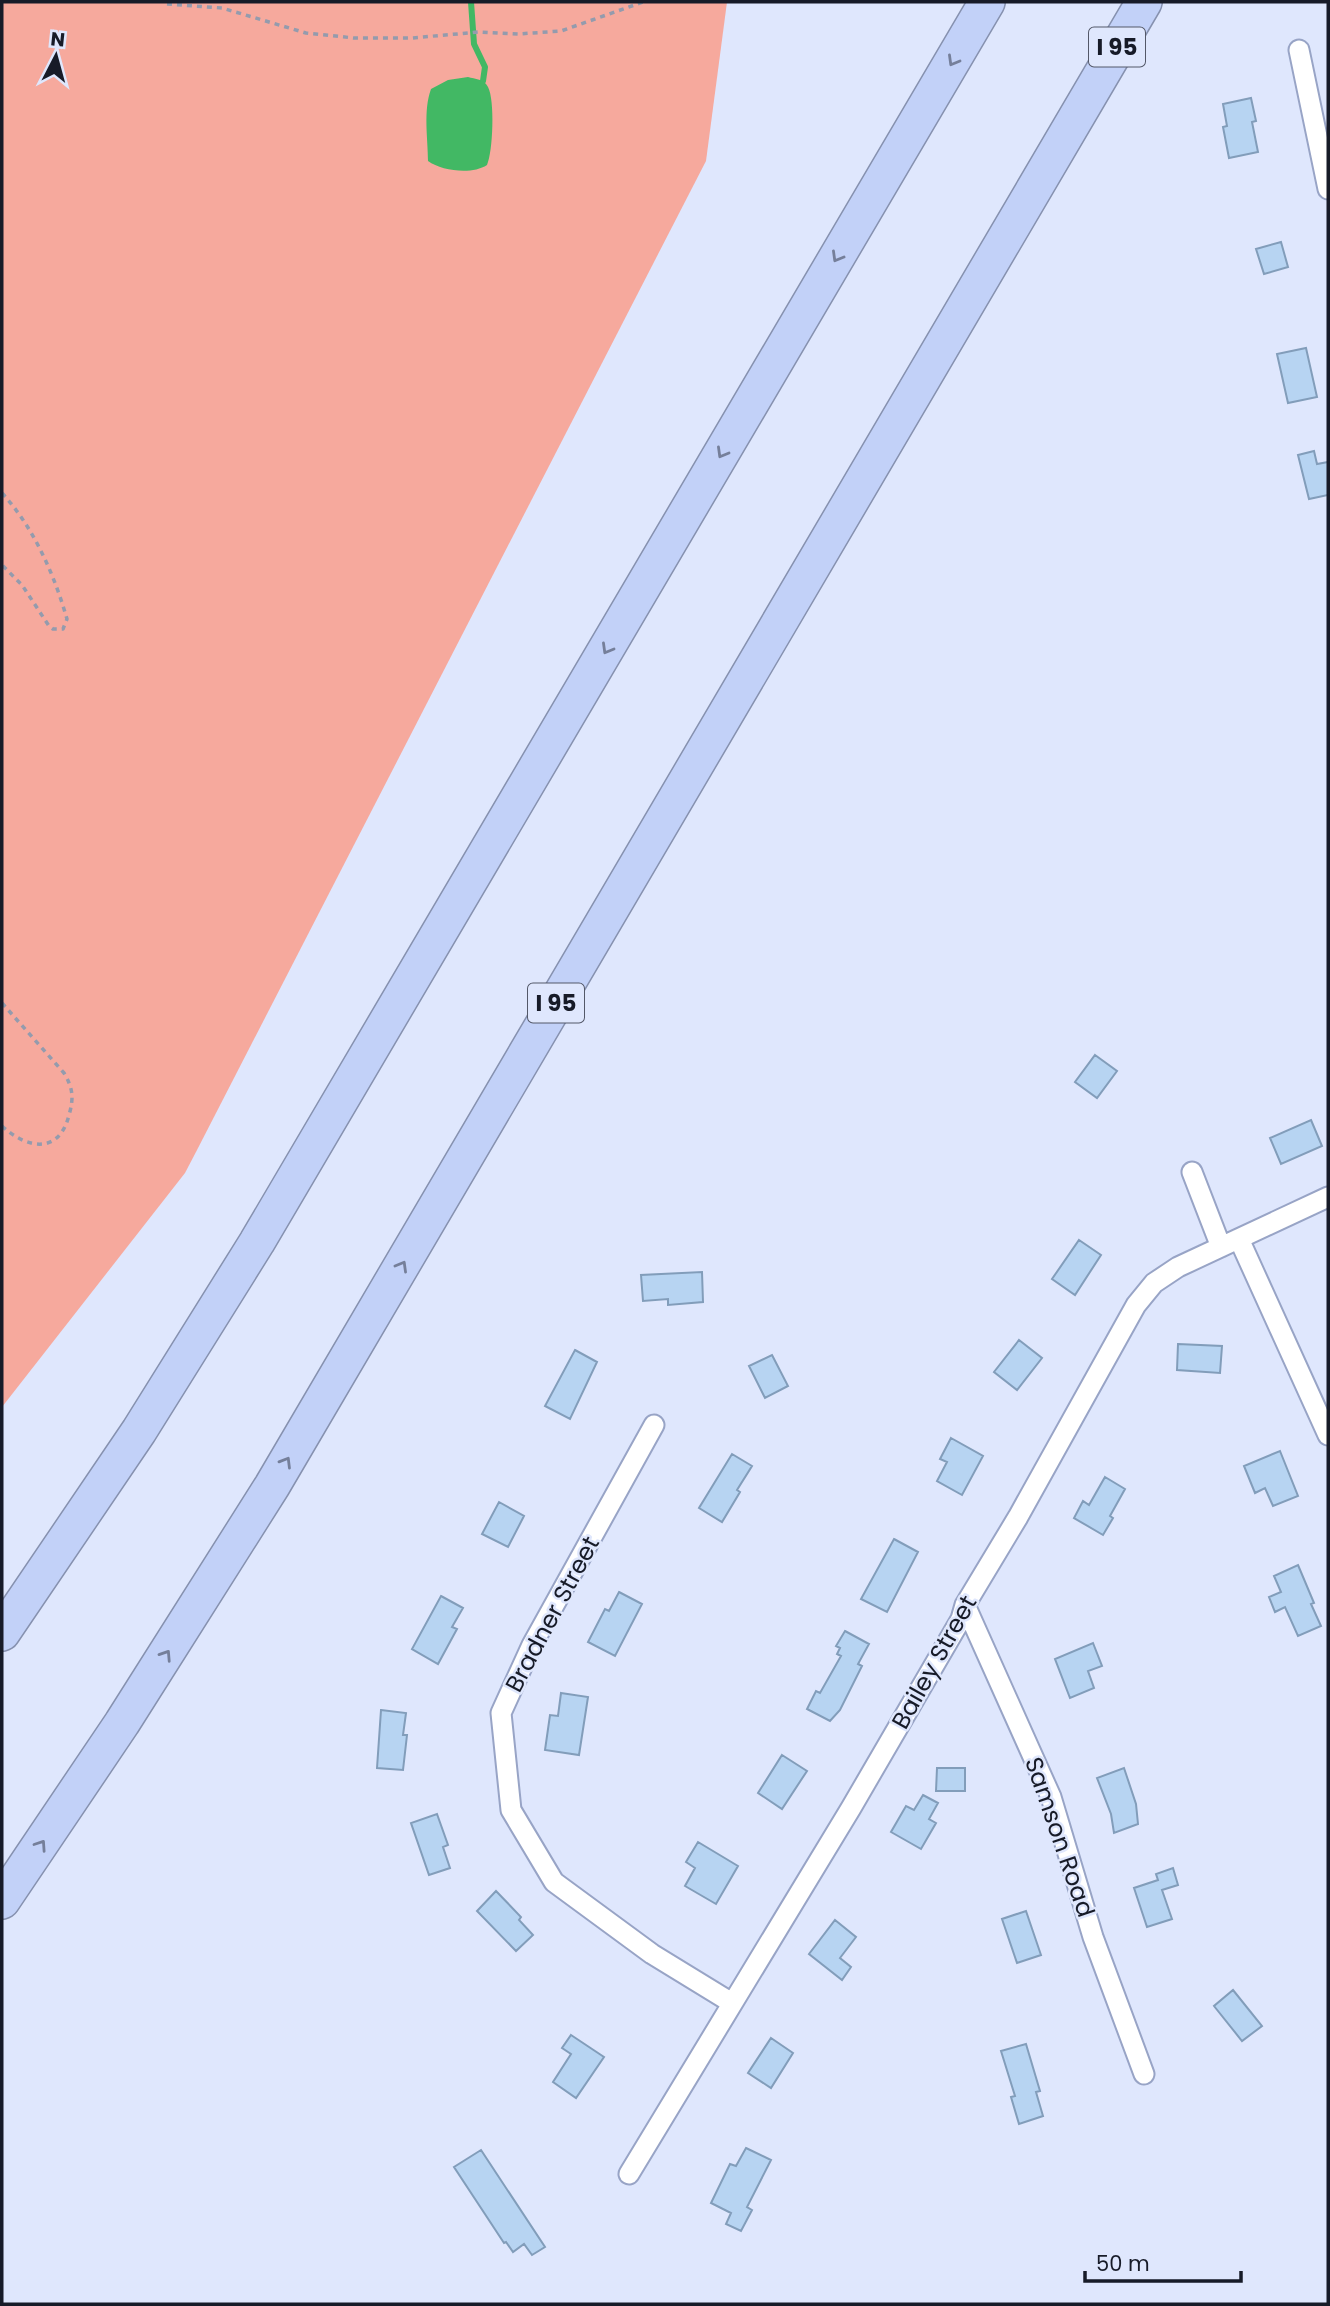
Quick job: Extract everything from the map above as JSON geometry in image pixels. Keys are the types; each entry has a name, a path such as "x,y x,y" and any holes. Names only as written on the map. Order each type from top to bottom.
{"highway":[{"path":"2,1633 139,1431 270,1221 987,2"},
{"name":"I 95","path":"2,1901 122,1723 278,1476 1144,2"},
{"path":"1090,93 1172,2"}],"street":[{"path":"1299,51 1328,189"},
{"path":"1192,1171 1328,1435"},
{"name":"Bailey Street","path":"629,2174 858,1796 961,1619 965,1605 1031,1494 1136,1305 1154,1283 1178,1267 1328,1198"},
{"name":"Bradner Street","path":"654,1425 532,1645 500,1713 511,1810 554,1882 652,1954 732,2003"},
{"name":"Samson Road","path":"965,1605 1051,1797 1093,1937 1144,2074"}],"path":[{"path":"167,4 222,8 306,33 340,38 404,38 479,32 518,34 561,31 643,2"},
{"path":"2,493 44,557 67,619 63,629 48,626 22,585 2,565"},
{"path":"2,1003 64,1073 73,1090 73,1096 65,1128 54,1140 39,1144 25,1142 2,1126"}],"shaded area":[{"path":"2,2 727,2 706,161 197,1150 185,1173 2,1407"},
{"path":"468,77 484,82 488,87 492,103 492,126 487,165 465,171 449,169 428,161 427,115 431,89 448,80"}],"building":[{"path":"1251,98 1258,152 1229,158 1223,127 1227,126 1223,104"},
{"path":"1281,242 1288,267 1264,274 1256,249"},
{"path":"1306,348 1317,397 1288,403 1277,354"},
{"path":"1314,451 1317,464 1328,462 1328,495 1309,499 1298,455"},
{"path":"1095,1055 1117,1071 1097,1098 1075,1082"},
{"path":"1311,1120 1322,1146 1281,1164 1270,1138"},
{"path":"1079,1240 1101,1255 1075,1295 1052,1279"},
{"path":"702,1272 703,1302 668,1305 668,1299 643,1301 641,1275"},
{"path":"1019,1340 1042,1358 1017,1390 994,1372"},
{"path":"1178,1344 1222,1346 1220,1373 1177,1370"},
{"path":"575,1350 597,1362 570,1419 545,1406"},
{"path":"772,1355 788,1386 765,1398 749,1366"},
{"path":"951,1438 983,1456 962,1495 937,1481 947,1462 940,1459"},
{"path":"1280,1451 1298,1496 1273,1506 1265,1488 1255,1493 1244,1466"},
{"path":"732,1454 752,1466 722,1522 699,1508"},
{"path":"1105,1477 1125,1489 1103,1535 1074,1518 1083,1501 1089,1505"},
{"path":"499,1502 524,1516 508,1547 482,1534"},
{"path":"894,1539 918,1552 887,1612 861,1599"},
{"path":"1298,1565 1321,1626 1298,1636 1285,1607 1275,1612 1269,1597 1281,1592 1274,1576"},
{"path":"619,1592 642,1604 615,1656 588,1642 605,1609 609,1611"},
{"path":"441,1596 463,1608 452,1627 457,1629 438,1664 412,1649"},
{"path":"845,1631 869,1644 858,1664 862,1666 840,1710 830,1721 807,1709 816,1691 820,1693 841,1656 837,1654 840,1648 836,1646"},
{"path":"1093,1643 1102,1666 1088,1671 1094,1688 1070,1698 1055,1659"},
{"path":"561,1693 588,1697 579,1755 545,1750 550,1715 558,1716"},
{"path":"381,1710 406,1713 403,1735 407,1735 403,1770 377,1768"},
{"path":"782,1755 807,1771 782,1809 758,1793"},
{"path":"937,1768 965,1768 965,1791 936,1791"},
{"path":"1124,1768 1136,1804 1138,1824 1114,1833 1111,1814 1097,1778"},
{"path":"923,1795 938,1803 929,1819 936,1823 921,1849 891,1832 906,1806 914,1810"},
{"path":"437,1814 448,1845 443,1847 450,1868 429,1875 411,1823"},
{"path":"698,1842 738,1866 716,1904 685,1886 695,1868 686,1862"},
{"path":"1173,1868 1178,1885 1162,1890 1172,1919 1147,1927 1134,1888 1158,1880 1156,1874"},
{"path":"496,1891 521,1917 519,1920 533,1935 516,1951 477,1911"},
{"path":"1026,1911 1041,1955 1017,1963 1002,1919"},
{"path":"835,1920 856,1937 840,1958 851,1967 842,1980 809,1954"},
{"path":"1233,1990 1262,2026 1242,2041 1214,2006"},
{"path":"571,2035 604,2057 576,2098 553,2082 571,2054 562,2048"},
{"path":"771,2038 793,2053 771,2088 748,2073"},
{"path":"1026,2044 1040,2091 1036,2092 1043,2116 1019,2124 1011,2097 1015,2096 1001,2051"},
{"path":"746,2148 771,2160 747,2207 752,2210 741,2231 726,2224 731,2213 711,2203 730,2164 736,2166"},
{"path":"481,2150 545,2247 532,2255 524,2244 513,2252 506,2242 504,2243 454,2167"}],"waterway":[{"path":"471,2 474,44 485,67 483,81"}]}
